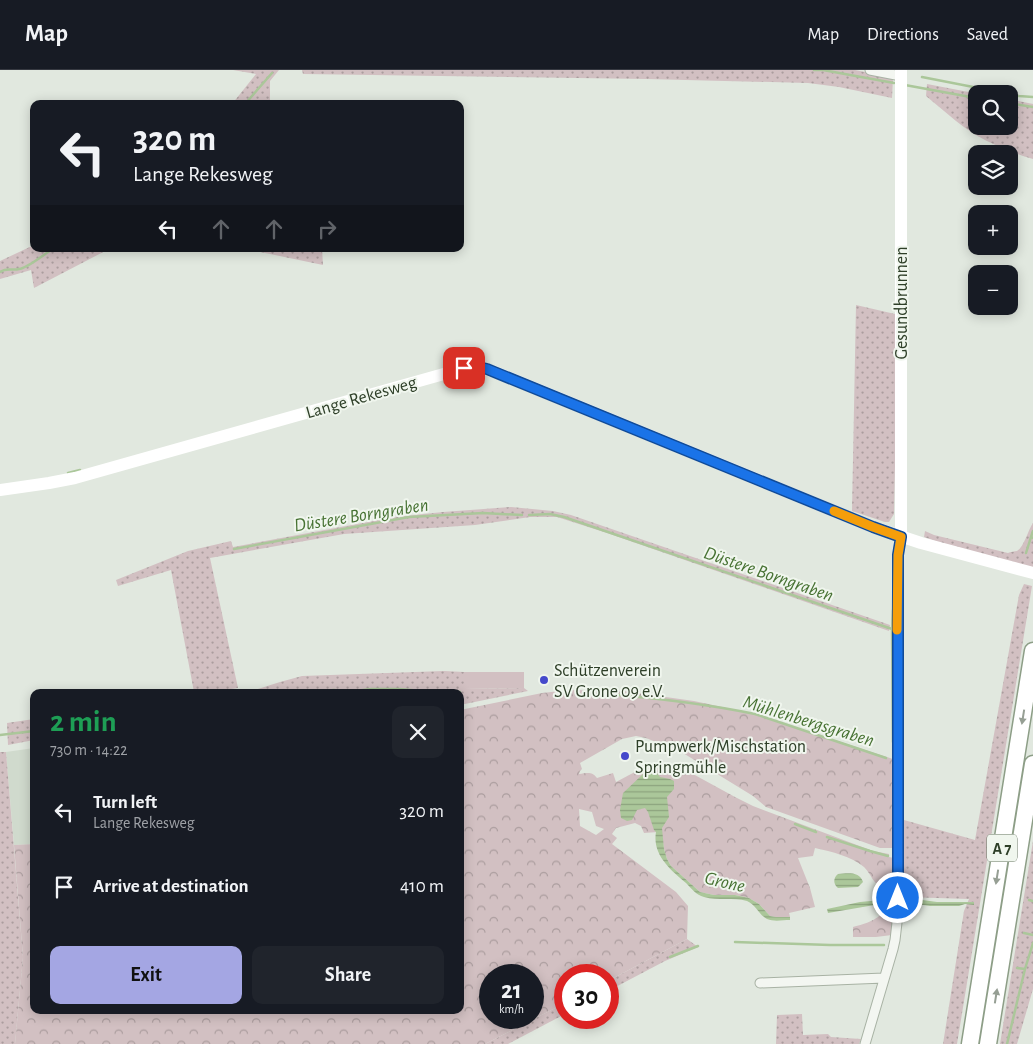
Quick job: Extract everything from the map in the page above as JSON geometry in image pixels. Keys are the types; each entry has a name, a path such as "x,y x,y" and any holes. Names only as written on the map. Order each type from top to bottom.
{"highway":[{"name":"A 7","path":"970,1044 1033,652"},
{"name":"A 7","path":"988,1044 1033,764"}],"street":[{"path":"870,70 901,73"},
{"name":"Gesundbrunnen","path":"901,73 901,537"},
{"name":"Lange Rekesweg","path":"0,490 75,478 464,368 478,367 487,369 873,527 901,537 1033,572"},
{"path":"865,1044 895,940 898,914 898,555 901,537"},
{"path":"760,983 884,978"}],"shaded area":[{"path":"30,749 30,844 14,845 6,752"},
{"path":"653,770 660,777 674,781 674,789 667,797 669,817 662,828 664,849 671,866 700,892 749,898 759,904 770,916 790,917 790,920 776,921 767,919 747,901 715,899 699,895 669,867 660,855 657,848 656,832 645,808 637,810 632,820 627,821 621,818 620,810 623,793 643,774"},
{"path":"838,874 856,874 863,882 858,887 838,888 834,881"},
{"path":"892,899 892,902 828,913 827,909 860,902"},
{"path":"903,899 937,902 974,902 974,905 930,906 904,902"}],"green space":[{"path":"233,70 279,70 270,81 270,100 235,100 256,74"},
{"path":"302,70 855,70 893,78 892,98 839,87 808,83 303,74"},
{"path":"927,84 968,92 968,129 952,118 926,96"},
{"path":"1018,101 1033,104 1033,159 1018,154 1018,145 993,144 977,135 1018,135"},
{"path":"30,247 30,252 103,252 34,288 31,270 0,279 0,261"},
{"path":"260,252 322,252 323,265"},
{"path":"856,305 895,314 898,322 894,514 889,522 852,511"},
{"path":"511,507 553,511 571,515 890,625 889,631 557,517 530,517 475,525 344,534 210,558 238,688 193,689 171,570 118,586 116,580 188,551 231,541 233,547 395,517"},
{"path":"1033,523 1033,569 949,546 924,537 925,531 934,535 1008,553 1019,549"},
{"path":"1024,584 1032,586 957,1044 943,1044 964,911 969,899 904,897 904,820 975,840 1019,595"},
{"path":"464,672 465,689 524,688 528,691 464,704 464,689 258,689 302,676"},
{"path":"464,672 524,672 524,688 464,689"},
{"path":"570,690 623,691 694,701 755,714 893,759 893,848 880,848 766,807 753,796 683,753 646,738 636,736 622,739 580,763 582,769 579,774 591,773 597,778 613,773 616,782 648,765 655,763 670,764 682,768 753,806 873,851 889,854 889,857 894,858 892,935 853,937 853,927 869,922 880,915 883,903 892,901 891,899 883,900 883,888 874,881 864,867 847,857 815,848 813,856 798,858 810,888 815,907 789,913 790,917 776,917 770,916 759,904 749,898 700,892 671,866 664,849 661,829 658,832 644,833 641,826 635,823 616,828 612,834 617,838 612,844 676,892 688,906 687,939 619,975 619,964 554,964 554,1009 544,1014 544,964 479,964 479,1029 514,1029 485,1044 15,1044 23,957 14,845 30,844 30,1014 464,1014 464,709 542,693","holes":["579,809 592,812 596,826 604,829 596,835 580,826"]},
{"path":"30,720 30,741 8,745 7,723"},
{"path":"0,752 6,752 23,957 15,1044 0,1044"},
{"path":"1033,841 1033,989 1017,1044 1000,1044"},
{"path":"687,939 698,947 665,961 619,985 619,975"},
{"path":"554,1009 554,1020 544,1025 544,1014"},
{"path":"802,1014 803,1035 828,1034 831,1037 861,1039 859,1044 776,1044 777,1015"},
{"path":"514,1029 536,1029 508,1044 485,1044"}],"waterway":[{"path":"814,70 894,83"},
{"path":"248,100 272,73"},
{"path":"922,77 1033,97"},
{"path":"905,85 968,97"},
{"path":"1018,104 1033,107"},
{"path":"0,272 23,268 49,252"},
{"path":"68,473 80,470"},
{"name":"Düstere Borngraben","path":"234,549 409,517 483,513 522,515"},
{"name":"Düstere Borngraben","path":"529,515 550,514 564,517 892,629 893,742"},
{"path":"1031,537 1033,531"},
{"path":"1026,553 1031,537 1033,538"},
{"path":"892,629 893,610"},
{"name":"Mühlenbergsgraben","path":"372,689 399,689"},
{"name":"Mühlenbergsgraben","path":"606,694 681,702 755,714 886,758"},
{"name":"Mühlenbergsgraben","path":"0,735 30,731"},
{"path":"795,824 816,832"},
{"path":"827,837 888,856"},
{"path":"1029,900 1033,901"},
{"path":"1024,933 1033,935"},
{"path":"735,942 884,945"},
{"path":"1007,1044 1033,943"},
{"path":"670,957 698,946"},
{"path":"1017,968 1025,969"}],"slow traffic":[{"path":"834,511 901,537 898,555 897,630"}],"place":[{"name":"Schützenverein SV Grone 09 e.V.","path":"544,680"},
{"name":"Pumpwerk/Mischstation Springmühle","path":"625,756"}],"route":[{"path":"464,368 478,367 487,369 901,537 898,555 897,625 898,898"}],"water label":[{"name":"Grone","path":"725,881"}]}
